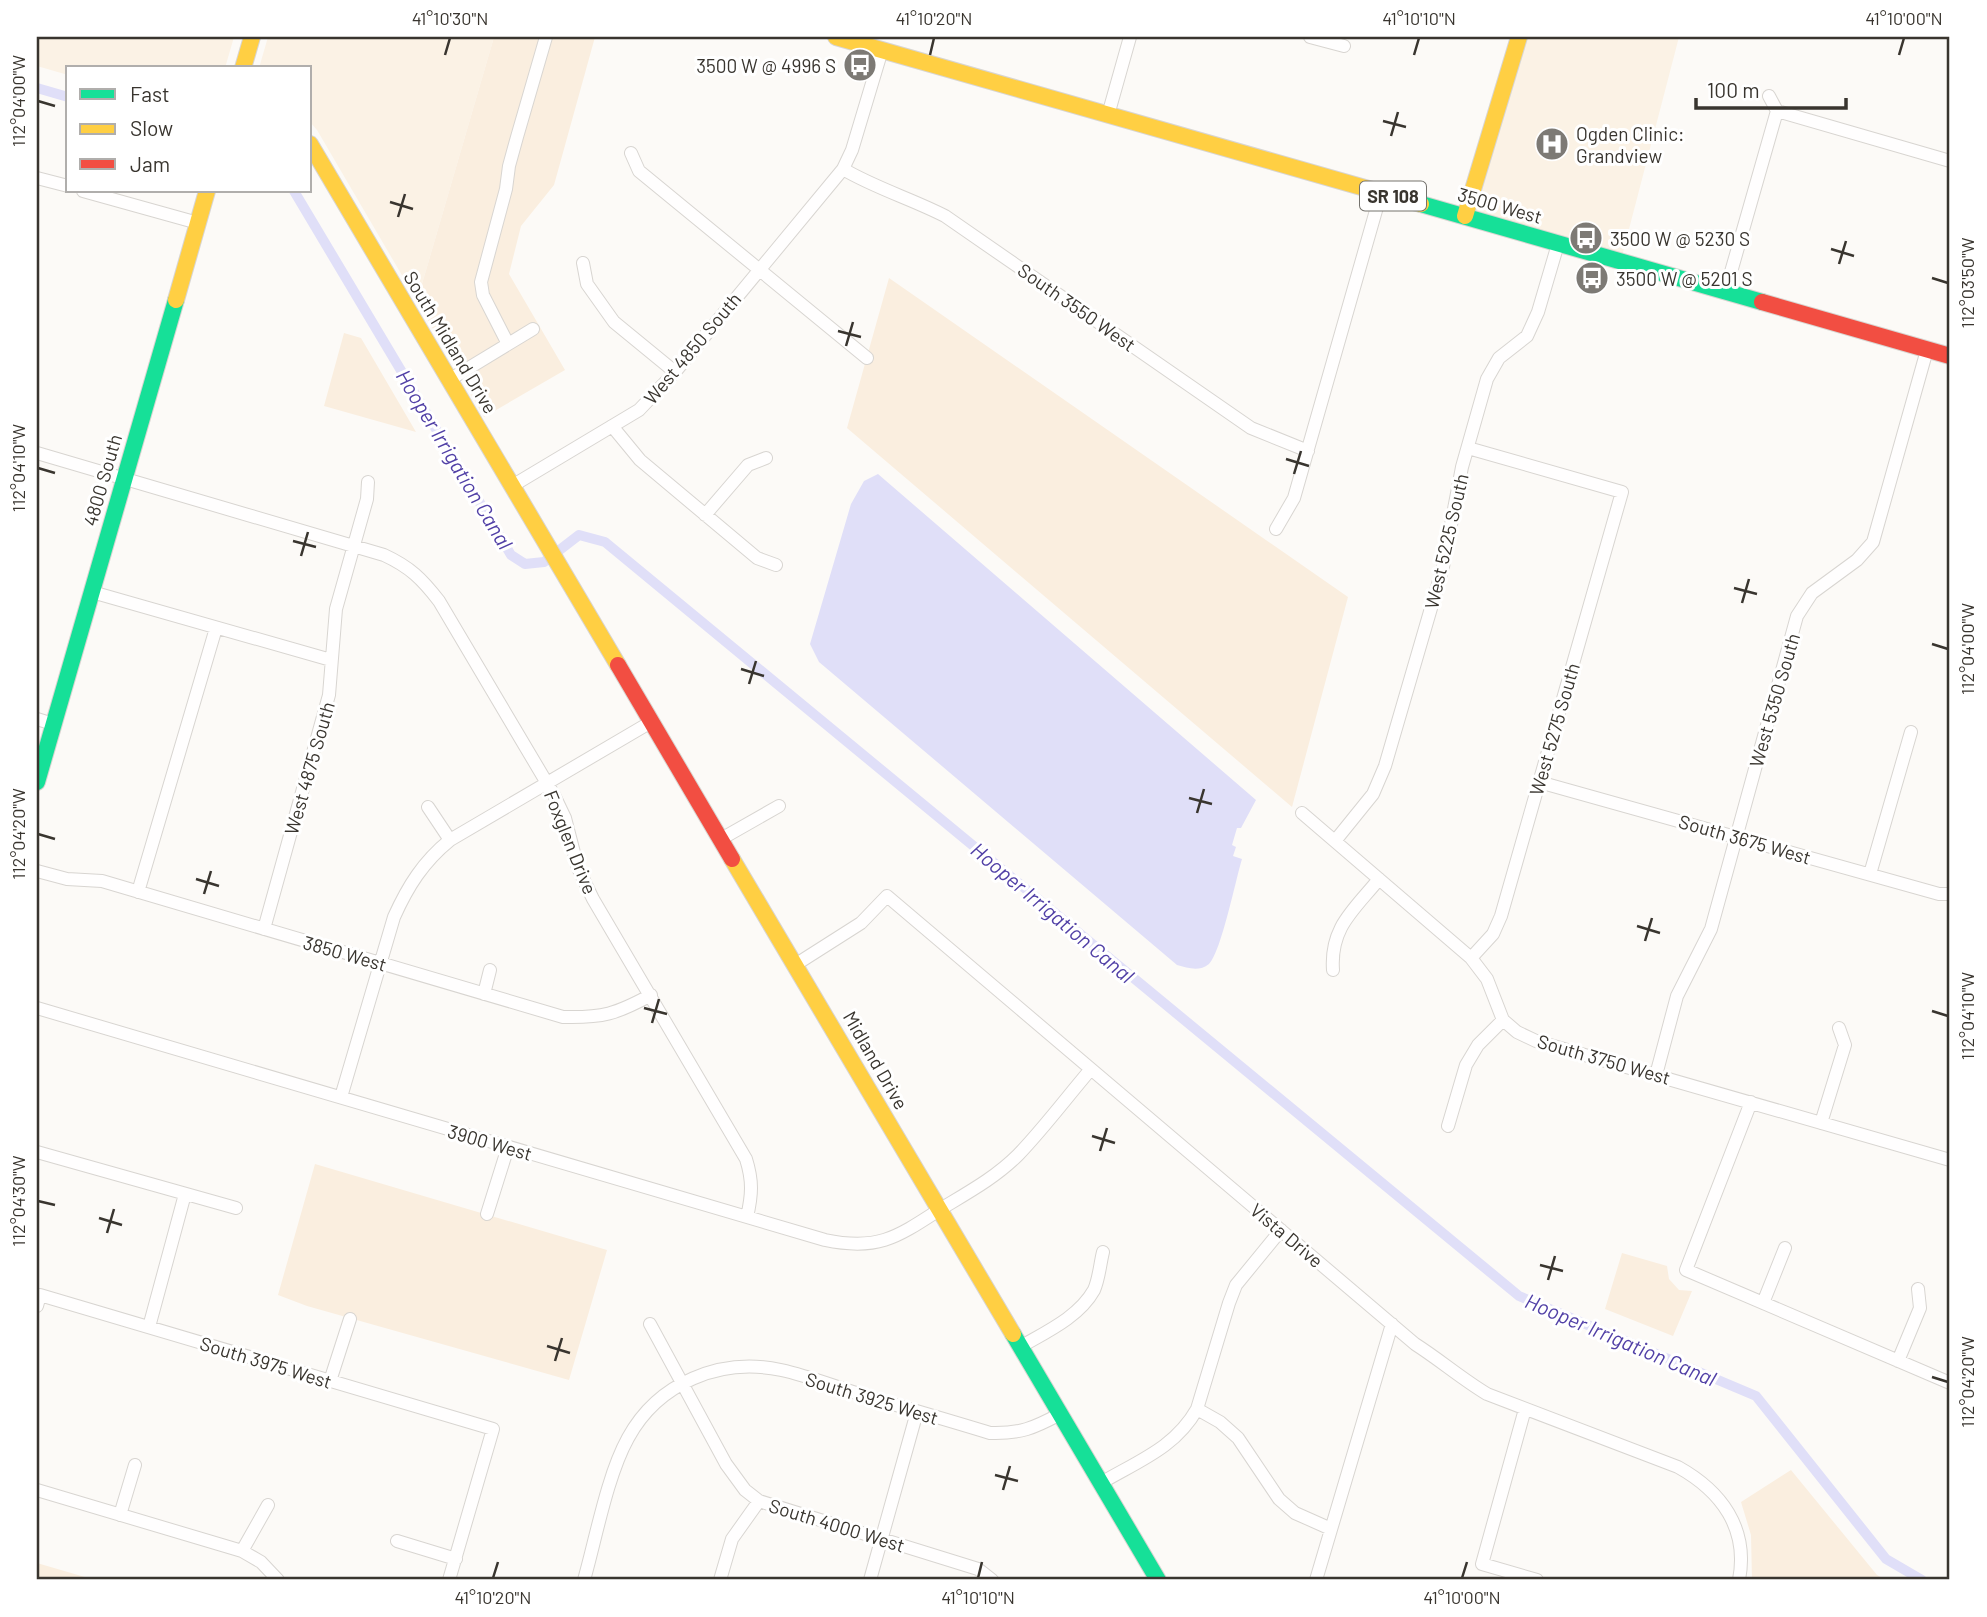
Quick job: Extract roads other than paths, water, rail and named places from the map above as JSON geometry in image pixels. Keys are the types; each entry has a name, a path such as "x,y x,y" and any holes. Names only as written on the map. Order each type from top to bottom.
{"street":[{"path":"244,66 252,37"},
{"path":"508,344 483,295 481,282 506,189 514,147 546,37"},
{"name":"3500 West","path":"836,37 1950,356"},
{"path":"1108,115 1130,37"},
{"path":"1310,37 1344,46"},
{"path":"1465,216 1519,37"},
{"name":"West 4850 South","path":"512,486 639,410 675,372 843,169 852,150 882,50"},
{"path":"1725,292 1777,111 1769,96"},
{"path":"1777,111 1950,161"},
{"name":"South Midland Drive","path":"312,147 557,562"},
{"path":"631,153 639,171 867,358"},
{"name":"South 3550 West","path":"843,169 945,216 1251,428 1308,451"},
{"path":"37,177 66,185"},
{"path":"87,192 198,223"},
{"name":"4800 South","path":"37,782 207,192"},
{"path":"1276,529 1294,498 1381,193"},
{"name":"West 5225 South","path":"1335,841 1373,794 1385,766 1443,567 1462,467 1487,379 1499,358 1527,335 1538,312 1558,244"},
{"path":"583,263 587,284 614,322 675,372"},
{"path":"449,380 533,329"},
{"name":"West 5350 South","path":"1656,1075 1677,996 1711,929 1797,616 1812,593 1857,560 1873,542 1927,350"},
{"path":"612,426 640,460 757,558 776,565"},
{"name":"West 5275 South","path":"1468,448 1622,492 1501,916 1493,934 1471,958"},
{"name":"Foxglen Drive","path":"37,453 384,555 405,565 425,582 439,601 547,783 565,818 583,878 746,1159 752,1178 752,1195 747,1217"},
{"path":"705,515 748,464 766,458"},
{"name":"West 4875 South","path":"264,929 330,695 336,609 367,499 368,482"},
{"name":"Midland Drive","path":"557,562 1158,1580"},
{"path":"92,592 331,660"},
{"path":"138,892 216,628"},
{"path":"37,719 54,724"},
{"path":"341,1097 394,918 404,894 430,856 450,840 651,722"},
{"path":"1870,874 1911,732"},
{"name":"South 3675 West","path":"1539,782 1939,894 1950,894"},
{"path":"721,839 779,806"},
{"path":"428,807 450,840"},
{"path":"1302,813 1471,958 1487,979 1503,1020 1478,1045 1466,1065 1448,1126"},
{"name":"3850 West","path":"37,871 67,879 102,881 563,1017 595,1018 619,1013 651,995"},
{"path":"1333,970 1332,951 1338,931 1379,879"},
{"name":"Vista Drive","path":"795,965 861,923 887,895 1415,1344 1442,1361 1462,1380 1488,1394 1678,1467 1698,1478 1726,1507 1735,1528 1740,1551 1739,1580"},
{"path":"484,994 490,970"},
{"name":"3900 West","path":"37,1008 825,1240 858,1245 886,1240 908,1231 984,1184 1017,1155 1091,1069"},
{"name":"South 3750 West","path":"1503,1020 1517,1032 1536,1041 1950,1160"},
{"path":"1821,1122 1845,1045 1839,1028"},
{"path":"1751,1102 1686,1270 1950,1383"},
{"path":"487,1214 508,1147"},
{"path":"37,1152 236,1208"},
{"path":"149,1327 185,1194"},
{"path":"1101,1483 1176,1438 1188,1425 1197,1409 1237,1285 1281,1230"},
{"path":"1763,1303 1785,1248"},
{"path":"1020,1347 1070,1317 1083,1305 1095,1288 1103,1252"},
{"path":"1898,1361 1920,1308 1918,1289"},
{"name":"South 3975 West","path":"38,1300 149,1327 493,1429 456,1559"},
{"path":"330,1381 349,1319"},
{"name":"South 4000 West","path":"650,1324 726,1464 745,1490 758,1501 978,1570 992,1580"},
{"path":"1316,1580 1392,1324"},
{"name":"South 3925 West","path":"584,1580 616,1467 628,1438 648,1408 682,1382 707,1371 737,1367 780,1370 990,1433 1013,1433 1035,1428 1060,1414"},
{"path":"1197,1409 1220,1422 1238,1438 1279,1499 1295,1513 1332,1529"},
{"path":"1525,1409 1482,1564 1537,1580"},
{"path":"870,1580 917,1412"},
{"path":"120,1515 135,1465"},
{"path":"37,1490 242,1551 261,1562 278,1580"},
{"path":"720,1580 732,1539 758,1501"},
{"path":"242,1551 268,1505"},
{"path":"397,1541 456,1559 449,1580"}],"water":[{"path":"878,474 1256,800 1241,828 1237,828 1232,845 1236,847 1233,856 1242,859 1223,931 1209,964 1197,969 1177,965 819,662 810,644 851,504 864,481"}],"waterway":[{"name":"Hooper Irrigation Canal","path":"37,88 66,96"},
{"name":"Hooper Irrigation Canal","path":"295,192 511,555 525,564 544,562 579,535 605,542 1519,1296 1756,1396 1886,1559 1922,1580"}],"place":[{"name":"3500 W @ 4996 S","path":"860,65"},
{"name":"Ogden Clinic: Grandview","path":"1552,144"},
{"name":"3500 W @ 5230 S","path":"1586,238"},
{"name":"3500 W @ 5201 S","path":"1592,278"}]}
